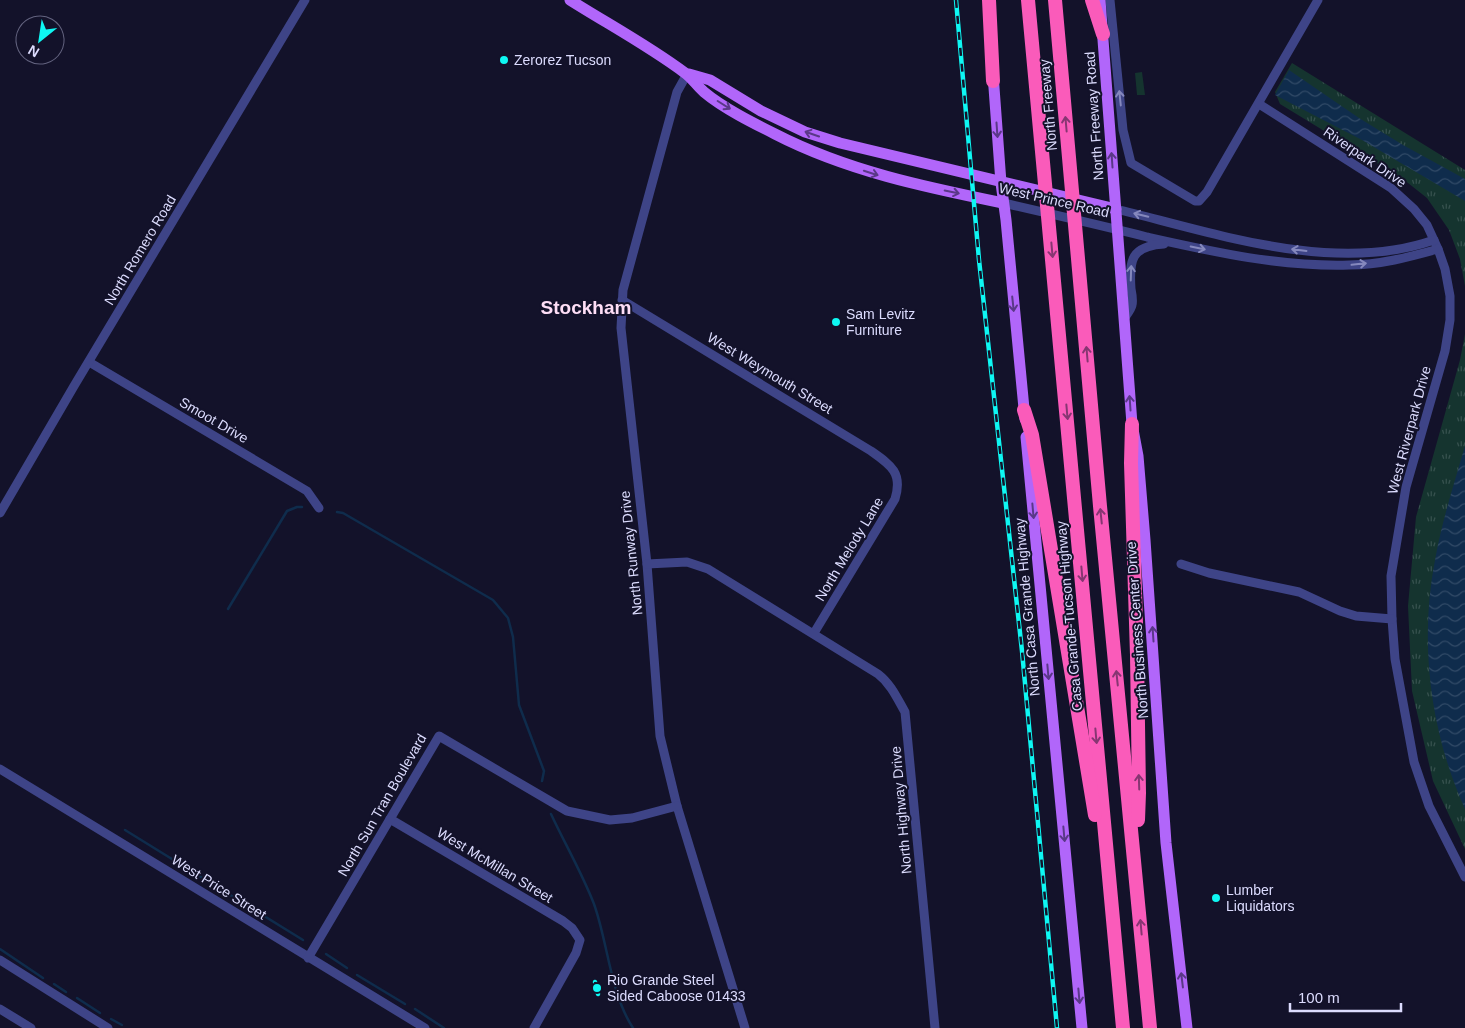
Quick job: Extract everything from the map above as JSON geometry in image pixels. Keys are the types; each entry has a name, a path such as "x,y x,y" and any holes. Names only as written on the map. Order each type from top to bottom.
{"highway":[{"path":"989,0 994,81"},
{"name":"North Freeway","path":"1028,0 1048,202"},
{"name":"North Freeway","path":"1055,0 1100,506 1138,900"},
{"path":"1092,0 1103,34"},
{"name":"Casa Grande-Tucson Highway","path":"1048,202 1122,1028"},
{"path":"1024,410 1032,435 1112,912"},
{"path":"1132,424 1131,462 1139,793 1137,826 1138,900 1150,1028"}],"main road":[{"name":"West Prince Road","path":"570,0 687,74 703,92 776,135 804,148 864,170 904,182 1003,203"},
{"path":"983,0 994,81 1001,182"},
{"name":"North Freeway Road","path":"1100,0 1117,230"},
{"name":"West Prince Road","path":"687,74 710,80 761,111 805,132 840,143 1116,209"},
{"name":"North Casa Grande Highway","path":"1001,182 1082,1028"},
{"name":"North Business Center Drive","path":"1117,230 1132,424 1138,456 1145,540 1166,843 1187,1028"}],"street":[{"name":"North Romero Road","path":"0,513 305,0"},
{"path":"1110,0 1123,130 1130,163 1189,199 1199,201 1259,104 1318,0"},
{"name":"North Runway Drive","path":"687,74 677,92 622,290 621,328 647,564 660,736 677,806 745,1028"},
{"name":"Riverpark Drive","path":"1259,104 1391,188 1414,209 1427,225 1438,249"},
{"name":"West Prince Road","path":"1003,203 1248,259 1288,264 1351,266 1400,260 1438,249"},
{"name":"West Prince Road","path":"1116,209 1274,247 1313,252 1382,251 1417,246 1434,240"},
{"path":"1124,319 1132,306 1130,269 1133,257 1140,251 1155,244 1175,243"},
{"name":"West Riverpark Drive","path":"1438,249 1448,281 1450,320 1446,351 1406,487 1391,576 1392,619 1395,659 1414,762 1429,806 1465,877"},
{"name":"West Weymouth Street","path":"622,300 871,451 893,468 897,476"},
{"name":"Smoot Drive","path":"89,362 308,491 319,508"},
{"name":"North Melody Lane","path":"814,633 895,499 899,488 897,476"},
{"name":"North Highway Drive","path":"647,564 687,562 708,568 814,633 885,680 895,693 905,712 936,1028"},
{"path":"1181,564 1210,573 1299,592 1340,611 1356,616 1392,619"},
{"name":"North Sun Tran Boulevard","path":"308,958 439,736 567,811 610,820 632,818 677,806"},
{"name":"West Price Street","path":"0,769 426,1028"},
{"name":"West McMillan Street","path":"390,819 572,928 580,940 576,953 534,1028"},
{"path":"0,960 102,1027"},
{"path":"0,1010 31,1028"}],"green space":[{"path":"1292,63 1465,170 1465,286 1460,259 1449,230 1427,198 1403,179 1280,104 1275,92"},
{"path":"1142,72 1145,95 1137,95 1135,73"},
{"path":"1465,334 1465,849 1433,781 1412,691 1408,606 1416,517 1460,360"}],"water":[{"path":"1289,70 1359,118 1465,179 1465,201 1362,140 1275,95"},
{"path":"1465,446 1465,809 1443,749 1436,718 1428,655 1428,623 1430,591 1438,545"}],"waterway":[{"path":"228,609 287,511 302,507"},
{"path":"337,512 343,513 493,600 508,618 513,637 519,705 544,771 542,781"},
{"path":"551,814 594,904 614,984 625,1014 633,1028"},
{"path":"125,830 303,940"},
{"path":"0,949 43,978"},
{"path":"326,954 347,968"},
{"path":"357,975 405,1004"},
{"path":"54,984 66,992"},
{"path":"77,998 100,1013"},
{"path":"415,1009 444,1028"},
{"path":"111,1019 122,1025"}],"railway":[{"path":"956,0 979,260 1022,651 1057,1028"},
{"path":"595,982 598,994"}],"place":[{"name":"Zerorez Tucson","path":"504,60"},
{"name":"Sam Levitz Furniture","path":"836,322"},
{"name":"Lumber Liquidators","path":"1216,898"},
{"name":"Rio Grande Steel Sided Caboose 01433","path":"597,988"}],"district":[{"name":"Stockham","path":"586,307"}]}
